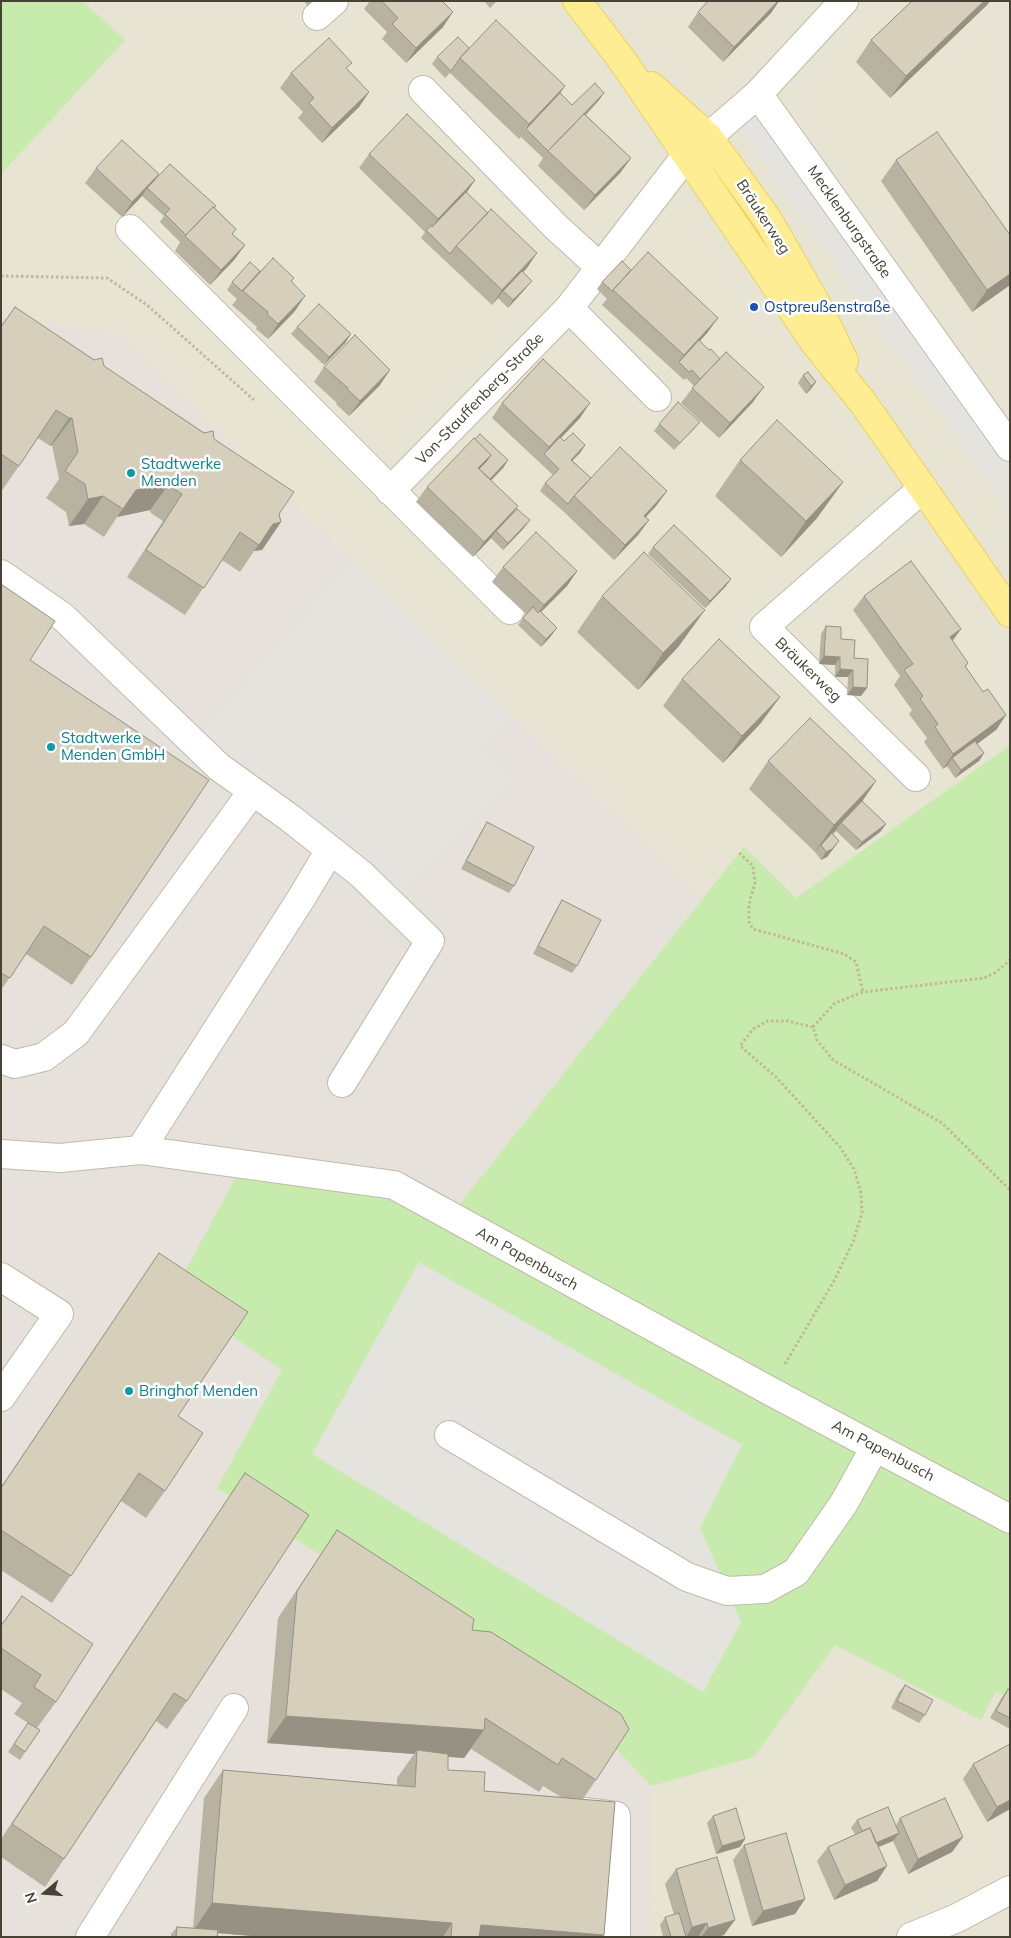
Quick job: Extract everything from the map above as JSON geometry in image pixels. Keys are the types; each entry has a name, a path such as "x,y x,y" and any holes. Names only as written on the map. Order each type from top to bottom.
{"main road":[{"name":"Bräukerweg","path":"577,1 622,60 815,343 864,404 1010,613"},
{"name":"Bräukerweg","path":"622,60 708,136 772,228 818,307 864,404"}],"street":[{"path":"686,156 758,94 844,1"},
{"path":"424,90 556,227 600,267"},
{"name":"Mecklenburgstraße","path":"758,94 1010,447"},
{"name":"Von-Stauffenberg-Straße","path":"390,491 569,308 686,156"},
{"path":"130,229 510,610"},
{"path":"569,308 658,397"},
{"name":"Bräukerweg","path":"916,777 764,627 923,488"},
{"path":"1,574 63,617 219,767 361,874 430,941 342,1083"},
{"path":"1,1059 15,1064 44,1057 76,1033 252,792"},
{"path":"140,1150 330,850"},
{"name":"Am Papenbusch","path":"1,1154 60,1158 140,1150 394,1185 770,1391 1010,1519"},
{"path":"1,1276 59,1314 1,1397"},
{"path":"449,1435 686,1577 727,1591 765,1589 796,1572 844,1503 875,1447"},
{"path":"90,1937 234,1708"},
{"path":"547,1808 616,1816 616,1937"},
{"path":"911,1937 957,1918 1010,1890"}],"path":[{"path":"1,276 107,278 147,306 257,402"},
{"path":"739,853 753,866 755,884 749,904 749,922 753,929 844,954 856,962 863,992"},
{"path":"813,1027 835,1003 863,992 984,978 994,973 1010,960"},
{"path":"770,1391 834,1281 853,1242 862,1213 861,1193 854,1169 840,1147 776,1077 740,1046 753,1028 768,1020 813,1027"},
{"path":"813,1027 817,1040 833,1060 942,1123 1010,1190"}],"shaded area":[{"path":"1,1 1010,1 1010,1937 1,1937"},
{"path":"758,94 1010,447 1010,512 731,117"},
{"path":"1,316 119,335 702,900 450,1216 172,1294 282,1370 217,1488 605,1737 651,1786 652,1937 1,1937"},
{"path":"352,561 512,718 483,748 514,777 393,906 192,741"},
{"path":"419,1262 742,1445 700,1528 741,1622 703,1692 312,1454"}],"green space":[{"path":"1,1 82,1 125,40 1,174"},
{"path":"1010,745 1010,1699 996,1691 981,1720 835,1645 754,1757 651,1786 605,1737 476,1656 217,1488 282,1370 172,1295 243,1164 394,1185 451,1215 744,847 796,898"}],"building":[{"path":"382,1 442,1 453,12 416,48 392,24 398,18"},
{"path":"708,1 778,1 734,47 698,12"},
{"path":"912,1 984,1 906,76 871,40"},
{"path":"496,20 565,86 529,124 460,58"},
{"path":"458,37 469,48 451,71 437,57"},
{"path":"329,38 352,63 346,68 369,92 332,128 309,103 314,98 291,73"},
{"path":"595,83 604,93 548,151 526,129 560,93 572,105"},
{"path":"407,114 475,180 438,219 369,154"},
{"path":"584,114 631,158 595,195 548,151"},
{"path":"937,132 1010,235 1010,274 987,290 896,160"},
{"path":"122,140 159,174 132,202 96,168"},
{"path":"170,164 216,206 186,235 165,214 170,209 147,188"},
{"path":"466,192 488,213 450,254 426,230 432,225 432,227"},
{"path":"213,207 236,229 232,234 245,245 221,270 185,236"},
{"path":"491,209 537,253 502,290 456,246"},
{"path":"648,252 718,318 684,355 613,290"},
{"path":"273,258 294,278 291,281 305,296 278,324 267,314 268,312 243,291"},
{"path":"622,261 631,270 612,291 602,282"},
{"path":"250,262 260,271 242,291 232,282"},
{"path":"522,271 532,281 513,300 503,291"},
{"path":"319,304 351,334 329,357 297,327"},
{"name":"Stadtwerke Menden","path":"15,307 94,360 102,358 104,366 204,433 213,431 214,439 294,492 279,514 281,522 273,524 259,545 240,532 204,588 146,550 182,494 170,486 170,483 136,490 123,509 103,496 88,499 85,484 65,471 78,452 72,418 56,410 19,466 1,454 1,327"},
{"path":"355,335 390,370 360,401 324,367"},
{"path":"699,340 720,359 700,379 692,370 689,372 679,362"},
{"path":"726,352 764,387 730,423 692,388"},
{"path":"543,359 590,403 549,447 502,403"},
{"path":"808,372 816,382 811,386 803,375"},
{"path":"678,402 700,422 680,443 659,424"},
{"path":"777,420 843,482 806,521 740,460"},
{"path":"573,433 585,445 571,460 591,478 568,504 545,483 559,469 544,454 560,437 564,441"},
{"path":"480,434 508,460 490,479 479,469 491,455 475,439"},
{"path":"474,438 491,455 478,468 518,506 484,542 427,487"},
{"path":"620,447 667,491 644,516 649,520 625,545 574,496"},
{"path":"517,509 530,520 508,543 496,531"},
{"path":"674,525 731,579 710,601 653,547"},
{"path":"536,532 577,571 544,605 503,567"},
{"path":"644,552 705,610 663,653 602,596"},
{"path":"911,561 961,629 950,637 968,663 965,666 983,692 988,689 1006,715 953,754 935,727 938,724 920,699 923,696 904,670 913,664 864,596"},
{"name":"Stadtwerke Menden GmbH","path":"1,584 55,621 30,660 209,780 91,957 44,926 10,978 1,973"},
{"path":"533,607 538,613 540,611 557,628 546,639 523,618"},
{"path":"826,626 841,627 841,639 855,640 854,658 868,659 867,688 853,687 853,670 840,669 840,657 824,656"},
{"path":"719,639 780,697 742,736 682,679"},
{"path":"810,718 876,781 834,825 768,761"},
{"path":"975,741 984,753 961,770 952,758"},
{"path":"862,801 886,824 862,842 841,823"},
{"path":"487,822 534,847 514,886 466,861"},
{"path":"832,833 839,841 832,849 826,852 821,845"},
{"path":"562,900 601,920 577,966 538,946"},
{"name":"Bringhof Menden","path":"159,1253 248,1312 178,1416 203,1433 165,1491 139,1473 71,1576 1,1530 1,1488"},
{"path":"245,1473 309,1515 187,1701 174,1693 64,1859 12,1824"},
{"path":"337,1530 474,1619 472,1630 491,1632 621,1714 629,1729 596,1780 562,1758 558,1765 485,1718 484,1730 286,1716 297,1591"},
{"path":"22,1596 93,1644 56,1702 34,1687 41,1675 1,1648 1,1626"},
{"path":"905,1685 933,1700 925,1715 897,1701"},
{"path":"1008,1689 1010,1690 1010,1718 996,1711"},
{"path":"28,1723 40,1730 25,1752 14,1744"},
{"path":"1010,1744 1010,1800 997,1807 973,1764"},
{"path":"417,1750 448,1754 448,1770 485,1772 484,1791 615,1802 604,1935 481,1925 479,1937 451,1937 452,1923 212,1903 223,1770 415,1787"},
{"path":"945,1798 963,1837 918,1859 900,1818"},
{"path":"888,1807 899,1833 876,1843 870,1828 862,1831 857,1820"},
{"path":"736,1808 745,1839 722,1846 713,1816"},
{"path":"870,1828 887,1866 845,1885 828,1847"},
{"path":"786,1833 805,1899 763,1911 744,1845"},
{"path":"717,1857 735,1920 708,1928 707,1923 692,1927 676,1869"},
{"path":"679,1913 686,1937 671,1937 665,1917"},
{"path":"177,1927 218,1930 217,1937 176,1937"}],"place":[{"name":"Ostpreußenstraße","path":"754,307"},
{"name":"Stadtwerke Menden","path":"131,473"},
{"name":"Stadtwerke Menden GmbH","path":"51,747"},
{"name":"Bringhof Menden","path":"129,1391"}]}
